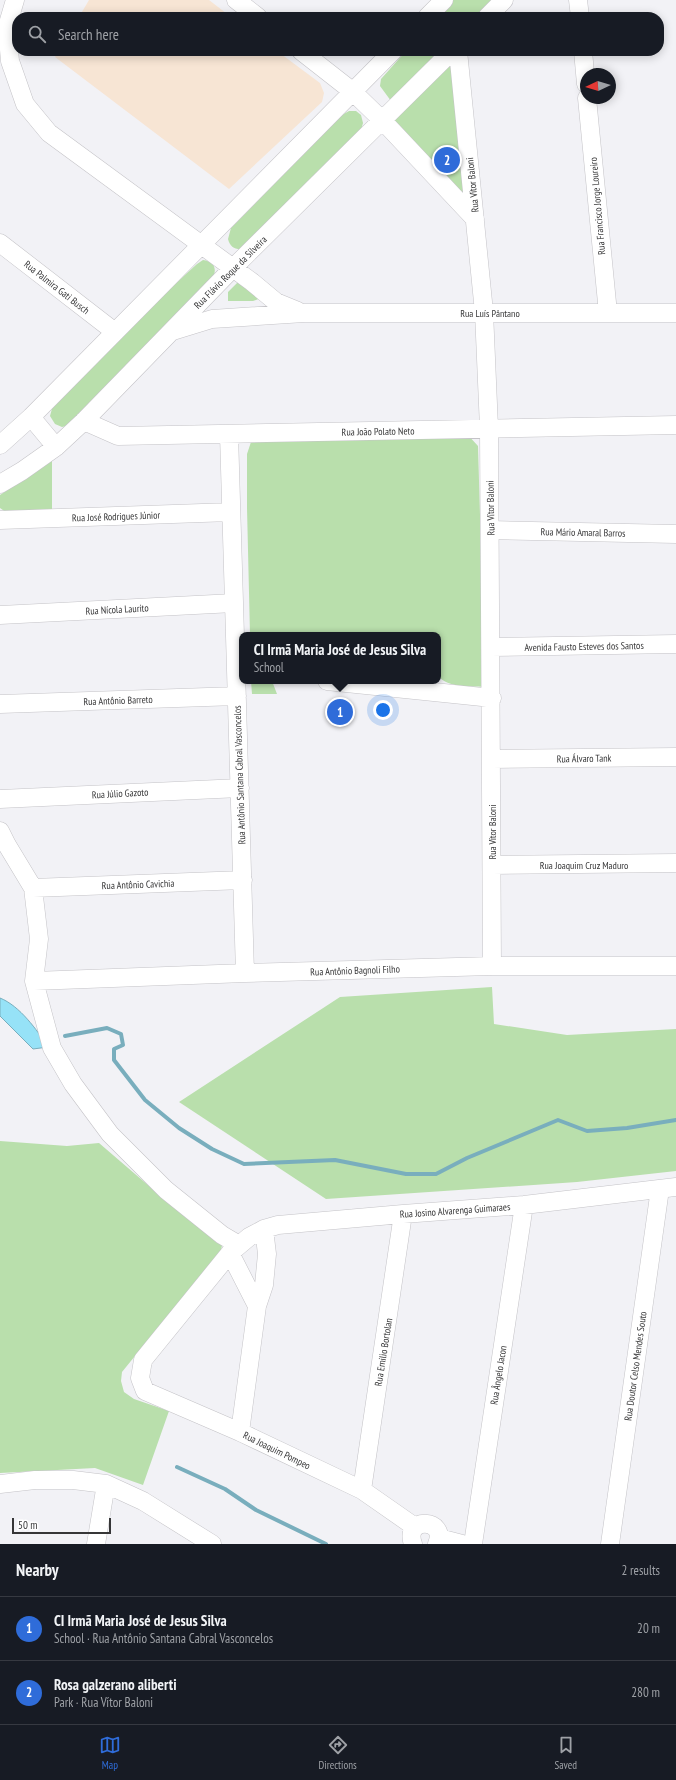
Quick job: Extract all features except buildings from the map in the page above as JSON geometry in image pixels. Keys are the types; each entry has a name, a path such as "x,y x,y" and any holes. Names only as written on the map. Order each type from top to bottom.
{"street":[{"name":"Rua Luís Pântano","path":"15,0 7,27 5,62 25,104 48,133 201,244 276,302 304,313"},
{"path":"236,0 252,12"},
{"path":"432,12 444,0"},
{"path":"492,12 504,0"},
{"path":"578,0 579,12"},
{"path":"307,56 352,91 382,120 475,218"},
{"path":"3,435 31,417 388,56"},
{"name":"Rua Flávio Roque da Silveira","path":"0,484 22,471 56,447 84,421 232,269 447,56"},
{"name":"Rua Vítor Baloni","path":"459,56 484,312 489,428 492,698 492,966"},
{"path":"583,56 585,68"},
{"name":"Rua Francisco Jorge Loureiro","path":"588,104 608,313"},
{"name":"Rua Palmira Gati Busch","path":"0,243 115,332"},
{"path":"252,282 254,248"},
{"name":"Rua Luís Pântano","path":"172,332 212,319 304,313 676,313"},
{"path":"31,417 56,447"},
{"name":"Rua João Polato Neto","path":"84,421 118,436 676,425"},
{"name":"Rua Antônio Santana Cabral Vasconcelos","path":"229,434 245,973"},
{"name":"Rua José Rodrigues Júnior","path":"0,520 231,512"},
{"name":"Rua Mário Amaral Barros","path":"490,530 676,534"},
{"name":"Rua Nícola Laurito","path":"0,615 234,603"},
{"name":"Avenida Fausto Esteves dos Santos","path":"491,647 676,644"},
{"path":"356,684 492,698"},
{"name":"Rua Antônio Barreto","path":"0,704 237,696"},
{"name":"Rua Álvaro Tank","path":"492,759 676,757"},
{"name":"Rua Júlio Gazoto","path":"0,799 240,788"},
{"path":"0,831 7,846 34,888 40,939 34,981 52,1048 73,1084 110,1134 166,1190 210,1226 234,1249 257,1306"},
{"name":"Rua Joaquim Cruz Maduro","path":"492,865 676,863"},
{"name":"Rua Antônio Cavichia","path":"34,888 243,880"},
{"name":"Rua Antônio Bagnoli Filho","path":"34,981 492,966 676,966"},
{"name":"Rua Josino Alvarenga Guimaraes","path":"140,1378 143,1360 234,1249 249,1237 264,1229 278,1225 524,1205 668,1188"},
{"name":"Rua Doutor Celso Mendes Souto","path":"610,1544 668,1188"},
{"name":"Rua Ângelo Jacon","path":"473,1544 524,1205"},
{"name":"Rua Emílio Bortolan","path":"362,1490 403,1214"},
{"path":"240,1432 257,1306 264,1285 267,1254 264,1229"},
{"name":"Rua Joaquim Pompeo","path":"140,1378 145,1391 240,1432 362,1490 414,1536"},
{"path":"0,1484 50,1480 73,1480 106,1484 143,1502 212,1544"},
{"path":"96,1544 106,1484"},
{"path":"414,1536 419,1525 428,1524 436,1529 438,1541 462,1544"}],"shaded area":[{"path":"89,0 209,0 225,12 82,12"},
{"path":"284,56 320,83 324,93 322,102 229,189 55,57"}],"green space":[{"path":"453,0 499,0 486,12 442,12"},
{"path":"402,56 440,56 391,101 380,86 381,79"},
{"path":"454,60 466,198 394,121"},
{"path":"349,111 356,111 361,115 363,123 361,130 243,249 238,249 232,246 228,239 231,228 342,115"},
{"path":"203,260 211,263 214,267 215,273 212,280 70,425 62,427 55,424 50,416 53,405 174,285"},
{"path":"243,277 261,298 253,301 228,301 228,292"},
{"path":"467,434 478,446 485,687 453,684 448,683 441,678 441,632 250,632 247,454 251,442 261,435"},
{"path":"52,460 52,512 10,515 0,508 0,495"},
{"path":"251,684 273,684 277,694 252,694"},
{"path":"492,987 494,1024 567,1035 676,1029 676,1171 577,1182 326,1199 179,1102 340,997"},
{"path":"0,1141 67,1146 99,1143 163,1198 223,1241 221,1250 122,1372 121,1381 124,1392 134,1399 169,1411 143,1485 95,1468 0,1473"}],"water":[{"path":"0,998 21,1013 33,1026 48,1047 33,1049 0,1016"}],"waterway":[{"path":"65,1036 107,1028 121,1034 123,1045 114,1049 114,1060 145,1100 179,1128 212,1149 244,1164 335,1160 406,1174 436,1174 467,1158 558,1120 587,1131 627,1128 676,1120"},
{"path":"177,1467 225,1489 256,1510 326,1544"}],"place":[{"name":"Rosa galzerano aliberti","path":"447,160"},
{"name":"CI Irmã Maria José de Jesus Silva","path":"340,712"}]}
